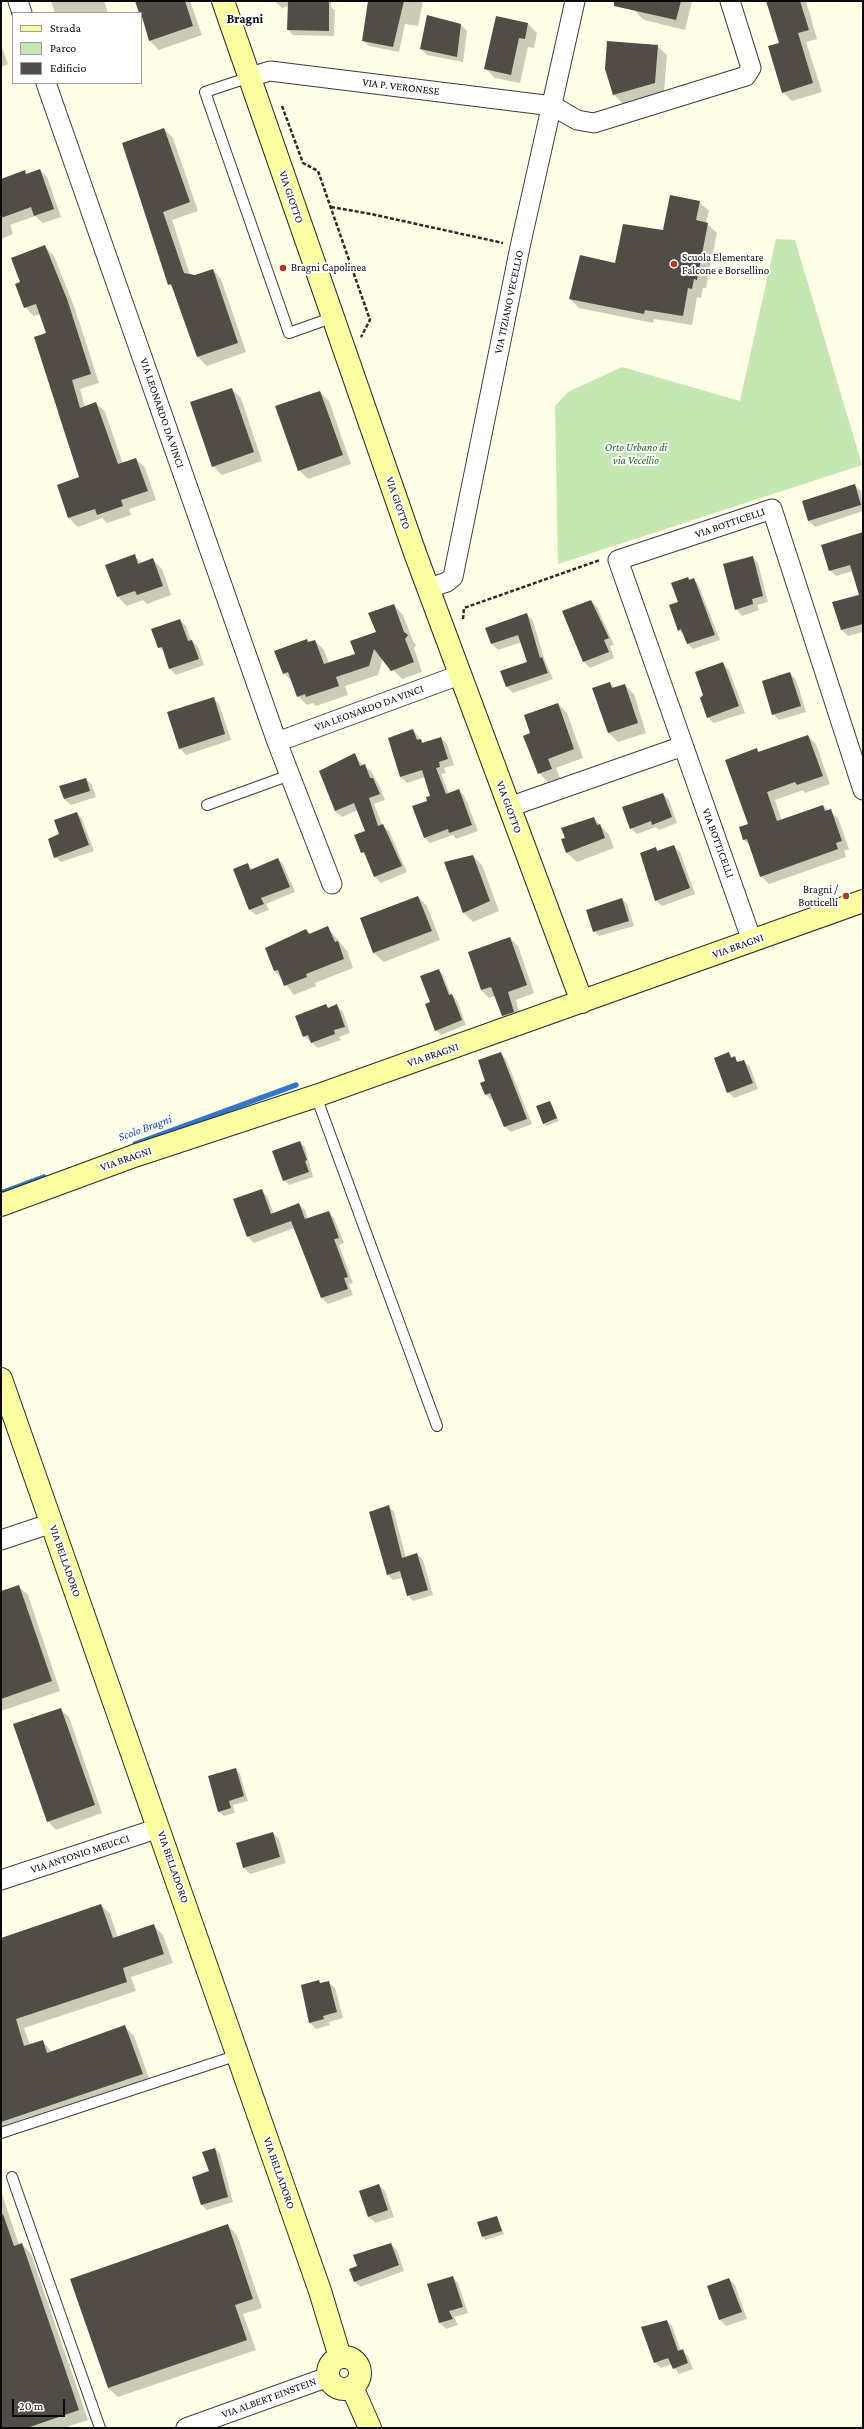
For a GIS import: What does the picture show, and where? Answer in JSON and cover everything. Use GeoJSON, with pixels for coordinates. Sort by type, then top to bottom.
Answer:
{"type":"FeatureCollection","features":[{"type":"Feature","properties":{"kind":"street"},"geometry":{"type":"LineString","coordinates":[[18,1],[22,12]]}},
{"type":"Feature","properties":{"kind":"street","name":"VIA GIOTTO"},"geometry":{"type":"LineString","coordinates":[[223,1],[428,588],[582,1002]]}},
{"type":"Feature","properties":{"kind":"street","name":"VIA TIZIANO VECELLIO"},"geometry":{"type":"LineString","coordinates":[[428,588],[447,582],[452,577],[520,247],[553,106],[575,1]]}},
{"type":"Feature","properties":{"kind":"street"},"geometry":{"type":"LineString","coordinates":[[553,106],[577,120],[594,123],[746,76],[751,68],[730,1]]}},
{"type":"Feature","properties":{"kind":"street","name":"VIA P. VERONESE"},"geometry":{"type":"LineString","coordinates":[[250,77],[270,72],[553,106]]}},
{"type":"Feature","properties":{"kind":"street","name":"VIA LEONARDO DA VINCI"},"geometry":{"type":"LineString","coordinates":[[46,84],[277,742],[332,884]]}},
{"type":"Feature","properties":{"kind":"street","name":"VIA BOTTICELLI"},"geometry":{"type":"LineString","coordinates":[[752,941],[618,560],[772,509],[863,790]]}},
{"type":"Feature","properties":{"kind":"street","name":"VIA LEONARDO DA VINCI"},"geometry":{"type":"LineString","coordinates":[[277,742],[447,679],[462,677]]}},
{"type":"Feature","properties":{"kind":"street"},"geometry":{"type":"LineString","coordinates":[[509,807],[684,746]]}},
{"type":"Feature","properties":{"kind":"street","name":"VIA BRAGNI"},"geometry":{"type":"LineString","coordinates":[[1,1205],[134,1156],[316,1096],[863,901]]}},
{"type":"Feature","properties":{"kind":"street","name":"VIA BELLADORO"},"geometry":{"type":"LineString","coordinates":[[1,1379],[320,2291],[340,2357]]}},
{"type":"Feature","properties":{"kind":"street"},"geometry":{"type":"LineString","coordinates":[[1,1540],[52,1523]]}},
{"type":"Feature","properties":{"kind":"street","name":"VIA ANTONIO MEUCCI"},"geometry":{"type":"LineString","coordinates":[[1,1880],[159,1828]]}},
{"type":"Feature","properties":{"kind":"street"},"geometry":{"type":"LineString","coordinates":[[340,2357],[353,2359],[359,2366],[360,2378],[352,2387],[338,2388],[331,2384],[328,2377],[330,2364],[340,2357]]}},
{"type":"Feature","properties":{"kind":"street","name":"VIA ALBERT EINSTEIN"},"geometry":{"type":"LineString","coordinates":[[186,2428],[328,2377]]}},
{"type":"Feature","properties":{"kind":"street"},"geometry":{"type":"LineString","coordinates":[[352,2387],[370,2428]]}},
{"type":"Feature","properties":{"kind":"lane"},"geometry":{"type":"LineString","coordinates":[[250,77],[205,92],[289,333],[334,317]]}},
{"type":"Feature","properties":{"kind":"lane"},"geometry":{"type":"LineString","coordinates":[[207,805],[290,775]]}},
{"type":"Feature","properties":{"kind":"lane"},"geometry":{"type":"LineString","coordinates":[[316,1096],[437,1426]]}},
{"type":"Feature","properties":{"kind":"lane"},"geometry":{"type":"LineString","coordinates":[[1,2133],[238,2055]]}},
{"type":"Feature","properties":{"kind":"lane"},"geometry":{"type":"LineString","coordinates":[[12,2177],[100,2428]]}},
{"type":"Feature","properties":{"kind":"path"},"geometry":{"type":"LineString","coordinates":[[280,100],[302,163],[318,171],[370,320],[361,336],[363,344]]}},
{"type":"Feature","properties":{"kind":"path"},"geometry":{"type":"LineString","coordinates":[[331,208],[505,244]]}},
{"type":"Feature","properties":{"kind":"path"},"geometry":{"type":"LineString","coordinates":[[463,619],[464,608],[605,558],[618,560]]}},
{"type":"Feature","properties":{"kind":"green space","name":"Orto Urbano di via Vecellio"},"geometry":{"type":"Polygon","coordinates":[[[776,239],[795,240],[862,465],[558,564],[555,406],[568,392],[622,367],[740,401],[776,239]]]}},
{"type":"Feature","properties":{"kind":"building"},"geometry":{"type":"Polygon","coordinates":[[[135,1],[185,1],[193,26],[149,41],[142,12],[139,12],[135,1]]]}},
{"type":"Feature","properties":{"kind":"building"},"geometry":{"type":"Polygon","coordinates":[[[288,1],[329,1],[329,31],[287,30],[288,1]]]}},
{"type":"Feature","properties":{"kind":"building"},"geometry":{"type":"Polygon","coordinates":[[[368,1],[404,1],[393,47],[362,41],[368,1]]]}},
{"type":"Feature","properties":{"kind":"building"},"geometry":{"type":"Polygon","coordinates":[[[614,1],[681,1],[676,20],[614,6],[614,1]]]}},
{"type":"Feature","properties":{"kind":"building"},"geometry":{"type":"Polygon","coordinates":[[[766,1],[800,1],[809,30],[798,33],[813,83],[782,93],[768,46],[779,43],[766,1]]]}},
{"type":"Feature","properties":{"kind":"building"},"geometry":{"type":"Polygon","coordinates":[[[427,15],[461,24],[457,57],[420,49],[427,15]]]}},
{"type":"Feature","properties":{"kind":"building"},"geometry":{"type":"Polygon","coordinates":[[[496,16],[528,23],[525,39],[519,38],[511,75],[484,69],[496,16]]]}},
{"type":"Feature","properties":{"kind":"building"},"geometry":{"type":"Polygon","coordinates":[[[607,41],[658,45],[655,83],[613,95],[605,69],[607,41]]]}},
{"type":"Feature","properties":{"kind":"building"},"geometry":{"type":"Polygon","coordinates":[[[164,128],[190,202],[163,212],[184,273],[195,275],[213,269],[238,343],[197,357],[171,284],[168,285],[122,143],[164,128]]]}},
{"type":"Feature","properties":{"kind":"building"},"geometry":{"type":"Polygon","coordinates":[[[40,169],[54,209],[34,216],[31,207],[1,218],[1,179],[25,170],[26,174],[40,169]]]}},
{"type":"Feature","properties":{"kind":"building"},"geometry":{"type":"Polygon","coordinates":[[[670,195],[700,201],[696,220],[708,223],[697,280],[694,279],[692,289],[688,288],[683,316],[645,310],[644,314],[569,299],[580,255],[615,263],[623,224],[663,230],[670,195]]]}},
{"type":"Feature","properties":{"kind":"building"},"geometry":{"type":"Polygon","coordinates":[[[45,245],[67,299],[91,374],[72,380],[80,408],[96,402],[118,464],[136,458],[148,491],[121,500],[123,506],[97,515],[95,509],[68,518],[57,485],[79,477],[34,337],[46,333],[36,304],[24,308],[15,284],[20,282],[11,258],[45,245]]]}},
{"type":"Feature","properties":{"kind":"building"},"geometry":{"type":"Polygon","coordinates":[[[232,388],[254,452],[212,467],[190,402],[232,388]]]}},
{"type":"Feature","properties":{"kind":"building"},"geometry":{"type":"Polygon","coordinates":[[[320,391],[343,455],[298,471],[275,406],[320,391]]]}},
{"type":"Feature","properties":{"kind":"building"},"geometry":{"type":"Polygon","coordinates":[[[855,484],[861,505],[808,521],[802,501],[855,484]]]}},
{"type":"Feature","properties":{"kind":"building"},"geometry":{"type":"Polygon","coordinates":[[[863,532],[863,624],[841,630],[832,602],[859,595],[850,565],[829,571],[821,545],[863,532]]]}},
{"type":"Feature","properties":{"kind":"building"},"geometry":{"type":"Polygon","coordinates":[[[135,554],[138,564],[153,558],[163,586],[137,595],[135,591],[117,597],[105,565],[135,554]]]}},
{"type":"Feature","properties":{"kind":"building"},"geometry":{"type":"Polygon","coordinates":[[[753,556],[763,596],[752,599],[753,604],[735,610],[723,564],[753,556]]]}},
{"type":"Feature","properties":{"kind":"building"},"geometry":{"type":"Polygon","coordinates":[[[688,577],[689,580],[694,578],[715,635],[687,644],[681,629],[678,631],[669,605],[678,602],[671,583],[688,577]]]}},
{"type":"Feature","properties":{"kind":"building"},"geometry":{"type":"Polygon","coordinates":[[[591,600],[609,638],[604,640],[609,652],[583,662],[562,611],[591,600]]]}},
{"type":"Feature","properties":{"kind":"building"},"geometry":{"type":"Polygon","coordinates":[[[394,604],[404,632],[408,635],[405,639],[414,662],[391,671],[374,649],[369,666],[336,677],[339,686],[306,697],[305,694],[297,697],[288,672],[283,674],[274,651],[307,639],[308,642],[315,640],[324,664],[355,654],[350,641],[376,632],[368,613],[394,604]]]}},
{"type":"Feature","properties":{"kind":"building"},"geometry":{"type":"Polygon","coordinates":[[[527,613],[540,658],[542,657],[548,673],[506,687],[500,671],[527,662],[518,635],[491,644],[485,628],[527,613]]]}},
{"type":"Feature","properties":{"kind":"building"},"geometry":{"type":"Polygon","coordinates":[[[180,619],[188,641],[192,640],[199,659],[169,669],[162,647],[158,648],[151,629],[180,619]]]}},
{"type":"Feature","properties":{"kind":"building"},"geometry":{"type":"Polygon","coordinates":[[[723,662],[739,706],[707,718],[700,698],[703,695],[695,672],[723,662]]]}},
{"type":"Feature","properties":{"kind":"building"},"geometry":{"type":"Polygon","coordinates":[[[790,672],[801,706],[772,715],[762,681],[790,672]]]}},
{"type":"Feature","properties":{"kind":"building"},"geometry":{"type":"Polygon","coordinates":[[[610,682],[612,688],[625,684],[638,723],[608,733],[592,688],[610,682]]]}},
{"type":"Feature","properties":{"kind":"building"},"geometry":{"type":"Polygon","coordinates":[[[214,697],[225,734],[179,749],[167,712],[214,697]]]}},
{"type":"Feature","properties":{"kind":"building"},"geometry":{"type":"Polygon","coordinates":[[[558,703],[574,749],[548,759],[552,769],[538,774],[523,736],[530,733],[524,715],[558,703]]]}},
{"type":"Feature","properties":{"kind":"building"},"geometry":{"type":"Polygon","coordinates":[[[413,729],[417,740],[421,739],[422,743],[441,737],[448,759],[439,762],[440,767],[436,768],[446,794],[459,789],[472,825],[449,833],[448,829],[424,838],[412,806],[427,801],[426,797],[430,796],[422,770],[400,777],[388,738],[413,729]]]}},
{"type":"Feature","properties":{"kind":"building"},"geometry":{"type":"Polygon","coordinates":[[[808,735],[823,776],[797,785],[795,782],[767,792],[777,821],[823,805],[825,811],[831,809],[842,841],[836,843],[838,849],[760,877],[747,839],[743,840],[739,827],[748,824],[725,760],[757,748],[758,752],[808,735]]]}},
{"type":"Feature","properties":{"kind":"building"},"geometry":{"type":"Polygon","coordinates":[[[355,753],[360,766],[365,764],[370,778],[373,778],[380,794],[369,798],[378,826],[383,824],[402,866],[374,877],[364,852],[361,853],[354,835],[365,831],[354,803],[335,811],[319,771],[355,753]]]}},
{"type":"Feature","properties":{"kind":"building"},"geometry":{"type":"Polygon","coordinates":[[[86,778],[90,791],[64,799],[59,786],[86,778]]]}},
{"type":"Feature","properties":{"kind":"building"},"geometry":{"type":"Polygon","coordinates":[[[663,793],[672,817],[652,825],[651,821],[630,829],[622,807],[663,793]]]}},
{"type":"Feature","properties":{"kind":"building"},"geometry":{"type":"Polygon","coordinates":[[[77,812],[89,845],[54,858],[48,839],[59,834],[54,820],[77,812]]]}},
{"type":"Feature","properties":{"kind":"building"},"geometry":{"type":"Polygon","coordinates":[[[594,817],[597,825],[600,824],[605,838],[566,853],[561,839],[565,838],[561,828],[594,817]]]}},
{"type":"Feature","properties":{"kind":"building"},"geometry":{"type":"Polygon","coordinates":[[[674,845],[690,888],[655,901],[640,853],[656,847],[657,851],[674,845]]]}},
{"type":"Feature","properties":{"kind":"building"},"geometry":{"type":"Polygon","coordinates":[[[473,855],[490,901],[463,913],[444,862],[473,855]]]}},
{"type":"Feature","properties":{"kind":"building"},"geometry":{"type":"Polygon","coordinates":[[[278,858],[290,887],[261,898],[264,904],[249,910],[233,869],[248,863],[250,870],[278,858]]]}},
{"type":"Feature","properties":{"kind":"building"},"geometry":{"type":"Polygon","coordinates":[[[418,896],[432,931],[373,953],[360,918],[418,896]]]}},
{"type":"Feature","properties":{"kind":"building"},"geometry":{"type":"Polygon","coordinates":[[[622,898],[629,921],[593,932],[586,910],[622,898]]]}},
{"type":"Feature","properties":{"kind":"building"},"geometry":{"type":"Polygon","coordinates":[[[328,926],[335,942],[338,941],[344,959],[306,974],[307,977],[284,986],[278,970],[274,971],[265,948],[306,929],[309,934],[328,926]]]}},
{"type":"Feature","properties":{"kind":"building"},"geometry":{"type":"Polygon","coordinates":[[[510,937],[527,985],[508,992],[514,1012],[502,1016],[491,987],[481,990],[468,952],[510,937]]]}},
{"type":"Feature","properties":{"kind":"building"},"geometry":{"type":"Polygon","coordinates":[[[439,969],[449,995],[452,994],[462,1020],[435,1031],[425,1004],[430,1002],[420,976],[439,969]]]}},
{"type":"Feature","properties":{"kind":"building"},"geometry":{"type":"Polygon","coordinates":[[[326,1004],[328,1008],[337,1004],[345,1027],[334,1030],[335,1034],[311,1043],[308,1035],[303,1037],[295,1016],[326,1004]]]}},
{"type":"Feature","properties":{"kind":"building"},"geometry":{"type":"Polygon","coordinates":[[[501,1052],[527,1119],[504,1127],[490,1093],[485,1095],[480,1083],[485,1081],[478,1060],[501,1052]]]}},
{"type":"Feature","properties":{"kind":"building"},"geometry":{"type":"Polygon","coordinates":[[[729,1052],[731,1058],[735,1056],[737,1062],[744,1060],[753,1083],[727,1093],[714,1058],[729,1052]]]}},
{"type":"Feature","properties":{"kind":"building"},"geometry":{"type":"Polygon","coordinates":[[[550,1101],[557,1118],[543,1124],[536,1106],[550,1101]]]}},
{"type":"Feature","properties":{"kind":"building"},"geometry":{"type":"Polygon","coordinates":[[[300,1141],[307,1160],[305,1161],[309,1172],[283,1181],[272,1151],[300,1141]]]}},
{"type":"Feature","properties":{"kind":"building"},"geometry":{"type":"Polygon","coordinates":[[[262,1189],[271,1214],[299,1203],[305,1219],[329,1211],[339,1238],[334,1239],[348,1277],[344,1278],[348,1289],[321,1298],[291,1221],[247,1237],[233,1199],[262,1189]]]}},
{"type":"Feature","properties":{"kind":"building"},"geometry":{"type":"Polygon","coordinates":[[[389,1505],[402,1558],[417,1553],[428,1590],[407,1596],[400,1571],[387,1575],[369,1512],[389,1505]]]}},
{"type":"Feature","properties":{"kind":"building"},"geometry":{"type":"Polygon","coordinates":[[[19,1585],[52,1681],[1,1699],[1,1591],[19,1585]]]}},
{"type":"Feature","properties":{"kind":"building"},"geometry":{"type":"Polygon","coordinates":[[[61,1708],[95,1805],[47,1822],[13,1724],[61,1708]]]}},
{"type":"Feature","properties":{"kind":"building"},"geometry":{"type":"Polygon","coordinates":[[[236,1768],[244,1796],[229,1801],[231,1808],[218,1812],[208,1776],[236,1768]]]}},
{"type":"Feature","properties":{"kind":"building"},"geometry":{"type":"Polygon","coordinates":[[[273,1832],[280,1857],[243,1868],[236,1843],[273,1832]]]}},
{"type":"Feature","properties":{"kind":"building"},"geometry":{"type":"Polygon","coordinates":[[[101,1904],[113,1938],[154,1924],[164,1954],[123,1968],[127,1982],[16,2019],[24,2046],[43,2040],[47,2053],[125,2025],[143,2074],[1,2122],[1,1938],[101,1904]]]}},
{"type":"Feature","properties":{"kind":"building"},"geometry":{"type":"Polygon","coordinates":[[[319,1980],[320,1983],[329,1981],[337,2012],[323,2016],[324,2019],[309,2023],[301,1985],[319,1980]]]}},
{"type":"Feature","properties":{"kind":"building"},"geometry":{"type":"Polygon","coordinates":[[[215,2148],[228,2197],[201,2205],[192,2177],[209,2171],[202,2152],[215,2148]]]}},
{"type":"Feature","properties":{"kind":"building"},"geometry":{"type":"Polygon","coordinates":[[[379,2184],[388,2210],[368,2217],[359,2191],[379,2184]]]}},
{"type":"Feature","properties":{"kind":"building"},"geometry":{"type":"Polygon","coordinates":[[[3,2214],[14,2246],[22,2243],[79,2410],[27,2428],[1,2428],[1,2215],[3,2214]]]}},
{"type":"Feature","properties":{"kind":"building"},"geometry":{"type":"Polygon","coordinates":[[[497,2216],[502,2231],[482,2237],[477,2222],[497,2216]]]}},
{"type":"Feature","properties":{"kind":"building"},"geometry":{"type":"Polygon","coordinates":[[[228,2224],[253,2299],[235,2305],[247,2340],[108,2388],[70,2279],[228,2224]]]}},
{"type":"Feature","properties":{"kind":"building"},"geometry":{"type":"Polygon","coordinates":[[[391,2243],[399,2265],[354,2282],[349,2269],[357,2266],[353,2255],[391,2243]]]}},
{"type":"Feature","properties":{"kind":"building"},"geometry":{"type":"Polygon","coordinates":[[[453,2276],[463,2307],[449,2311],[453,2319],[439,2323],[427,2284],[453,2276]]]}},
{"type":"Feature","properties":{"kind":"building"},"geometry":{"type":"Polygon","coordinates":[[[729,2278],[742,2312],[719,2320],[707,2286],[729,2278]]]}},
{"type":"Feature","properties":{"kind":"building"},"geometry":{"type":"Polygon","coordinates":[[[667,2320],[678,2351],[683,2349],[688,2363],[673,2369],[668,2358],[654,2363],[641,2327],[667,2320]]]}},
{"type":"Feature","properties":{"kind":"waterway","name":"Scolo Bragni"},"geometry":{"type":"LineString","coordinates":[[135,1144],[296,1085]]}},
{"type":"Feature","properties":{"kind":"waterway","name":"Scolo Bragni"},"geometry":{"type":"LineString","coordinates":[[1,1193],[44,1177]]}},
{"type":"Feature","properties":{"kind":"place","name":"Scuola Elementare Falcone e Borsellino"},"geometry":{"type":"Point","coordinates":[674,264]}},
{"type":"Feature","properties":{"kind":"place","name":"Bragni Capolinea"},"geometry":{"type":"Point","coordinates":[283,268]}},
{"type":"Feature","properties":{"kind":"place","name":"Bragni / Botticelli"},"geometry":{"type":"Point","coordinates":[846,896]}},
{"type":"Feature","properties":{"kind":"district","name":"Bragni"},"geometry":{"type":"Point","coordinates":[245,19]}}]}
